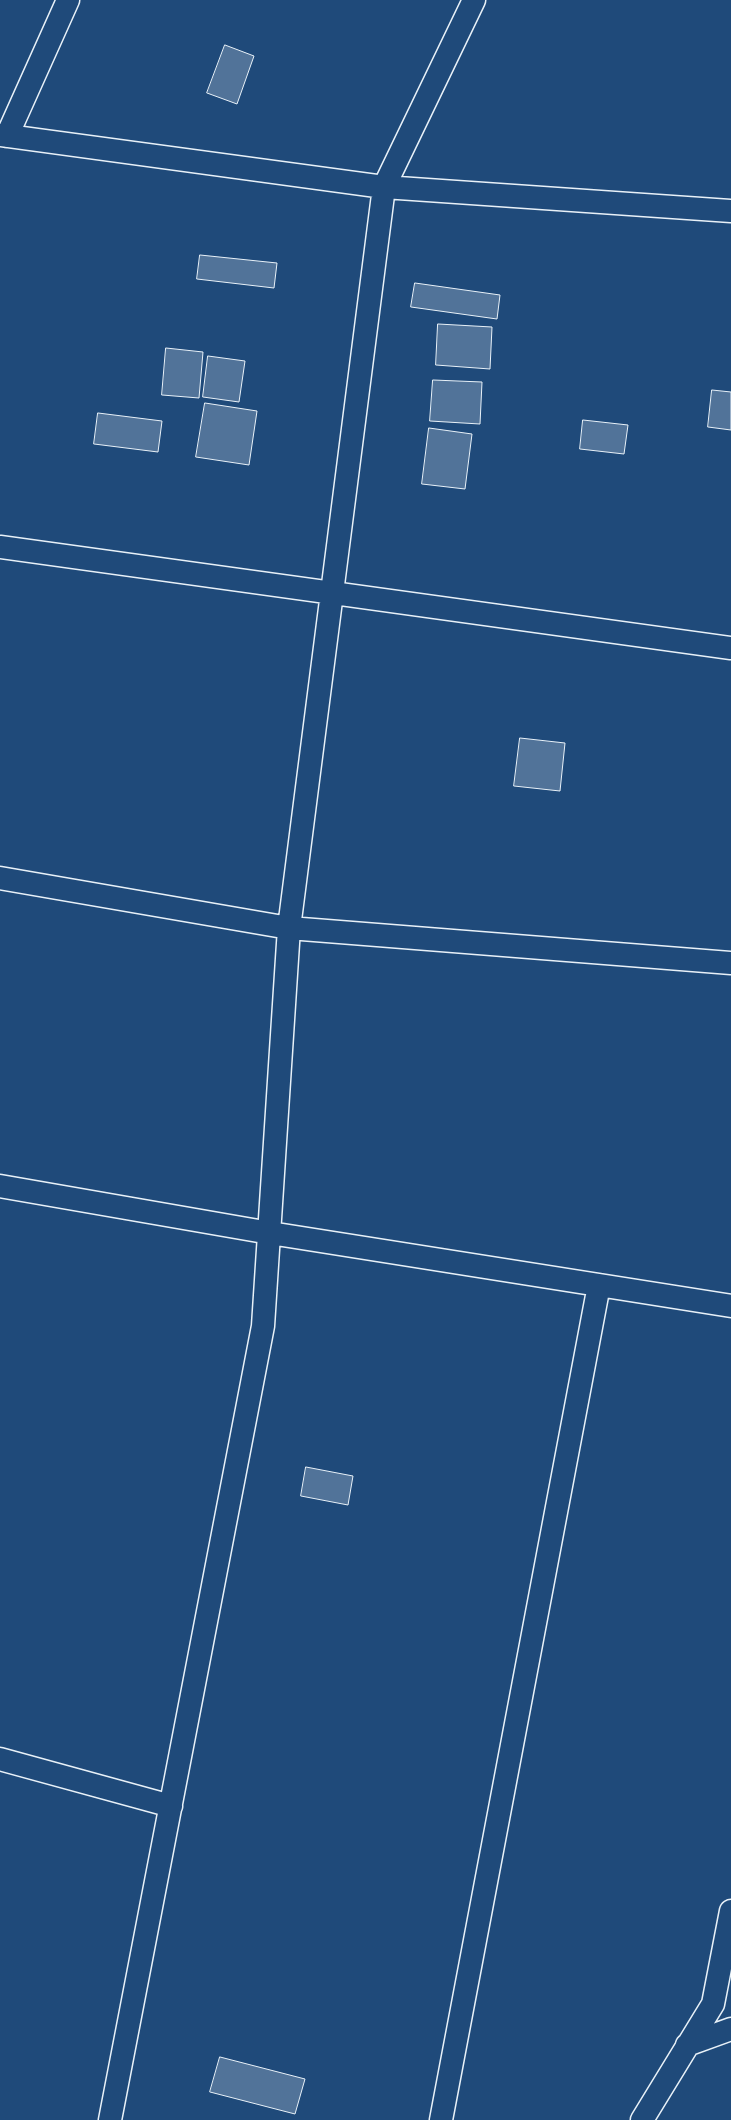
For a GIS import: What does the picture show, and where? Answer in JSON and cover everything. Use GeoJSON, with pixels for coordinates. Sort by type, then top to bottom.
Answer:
{"type":"FeatureCollection","features":[{"type":"Feature","properties":{"kind":"street"},"geometry":{"type":"LineString","coordinates":[[68,0],[4,136],[384,187],[731,211]]}},
{"type":"Feature","properties":{"kind":"street"},"geometry":{"type":"LineString","coordinates":[[110,2120],[263,1326],[289,928],[384,187],[474,0]]}},
{"type":"Feature","properties":{"kind":"street"},"geometry":{"type":"LineString","coordinates":[[0,547],[731,648]]}},
{"type":"Feature","properties":{"kind":"street"},"geometry":{"type":"LineString","coordinates":[[0,878],[289,928],[731,963]]}},
{"type":"Feature","properties":{"kind":"street"},"geometry":{"type":"LineString","coordinates":[[0,1186],[270,1233],[731,1306]]}},
{"type":"Feature","properties":{"kind":"street"},"geometry":{"type":"LineString","coordinates":[[441,2120],[599,1285]]}},
{"type":"Feature","properties":{"kind":"street"},"geometry":{"type":"LineString","coordinates":[[0,1759],[171,1806]]}},
{"type":"Feature","properties":{"kind":"street"},"geometry":{"type":"LineString","coordinates":[[642,2120],[712,2004],[731,1911]]}},
{"type":"Feature","properties":{"kind":"street"},"geometry":{"type":"LineString","coordinates":[[688,2045],[731,2029]]}},
{"type":"Feature","properties":{"kind":"building"},"geometry":{"type":"Polygon","coordinates":[[[225,45],[254,56],[237,104],[207,93],[225,45]]]}},
{"type":"Feature","properties":{"kind":"building"},"geometry":{"type":"Polygon","coordinates":[[[200,255],[277,263],[274,288],[197,279],[200,255]]]}},
{"type":"Feature","properties":{"kind":"building"},"geometry":{"type":"Polygon","coordinates":[[[415,283],[500,295],[497,319],[411,307],[415,283]]]}},
{"type":"Feature","properties":{"kind":"building"},"geometry":{"type":"Polygon","coordinates":[[[438,324],[492,327],[490,369],[436,365],[438,324]]]}},
{"type":"Feature","properties":{"kind":"building"},"geometry":{"type":"Polygon","coordinates":[[[166,348],[203,352],[199,398],[162,395],[166,348]]]}},
{"type":"Feature","properties":{"kind":"building"},"geometry":{"type":"Polygon","coordinates":[[[208,356],[245,361],[239,402],[203,397],[208,356]]]}},
{"type":"Feature","properties":{"kind":"building"},"geometry":{"type":"Polygon","coordinates":[[[433,380],[482,382],[480,424],[430,421],[433,380]]]}},
{"type":"Feature","properties":{"kind":"building"},"geometry":{"type":"Polygon","coordinates":[[[712,390],[731,392],[731,430],[708,427],[712,390]]]}},
{"type":"Feature","properties":{"kind":"building"},"geometry":{"type":"Polygon","coordinates":[[[205,403],[257,411],[249,465],[196,457],[205,403]]]}},
{"type":"Feature","properties":{"kind":"building"},"geometry":{"type":"Polygon","coordinates":[[[98,413],[162,421],[158,452],[94,444],[98,413]]]}},
{"type":"Feature","properties":{"kind":"building"},"geometry":{"type":"Polygon","coordinates":[[[583,420],[628,425],[624,454],[580,449],[583,420]]]}},
{"type":"Feature","properties":{"kind":"building"},"geometry":{"type":"Polygon","coordinates":[[[429,428],[472,434],[465,489],[422,484],[429,428]]]}},
{"type":"Feature","properties":{"kind":"building"},"geometry":{"type":"Polygon","coordinates":[[[520,738],[565,743],[560,791],[514,786],[520,738]]]}},
{"type":"Feature","properties":{"kind":"building"},"geometry":{"type":"Polygon","coordinates":[[[306,1467],[353,1476],[348,1505],[301,1496],[306,1467]]]}},
{"type":"Feature","properties":{"kind":"building"},"geometry":{"type":"Polygon","coordinates":[[[220,2057],[305,2079],[295,2114],[210,2092],[220,2057]]]}}]}
